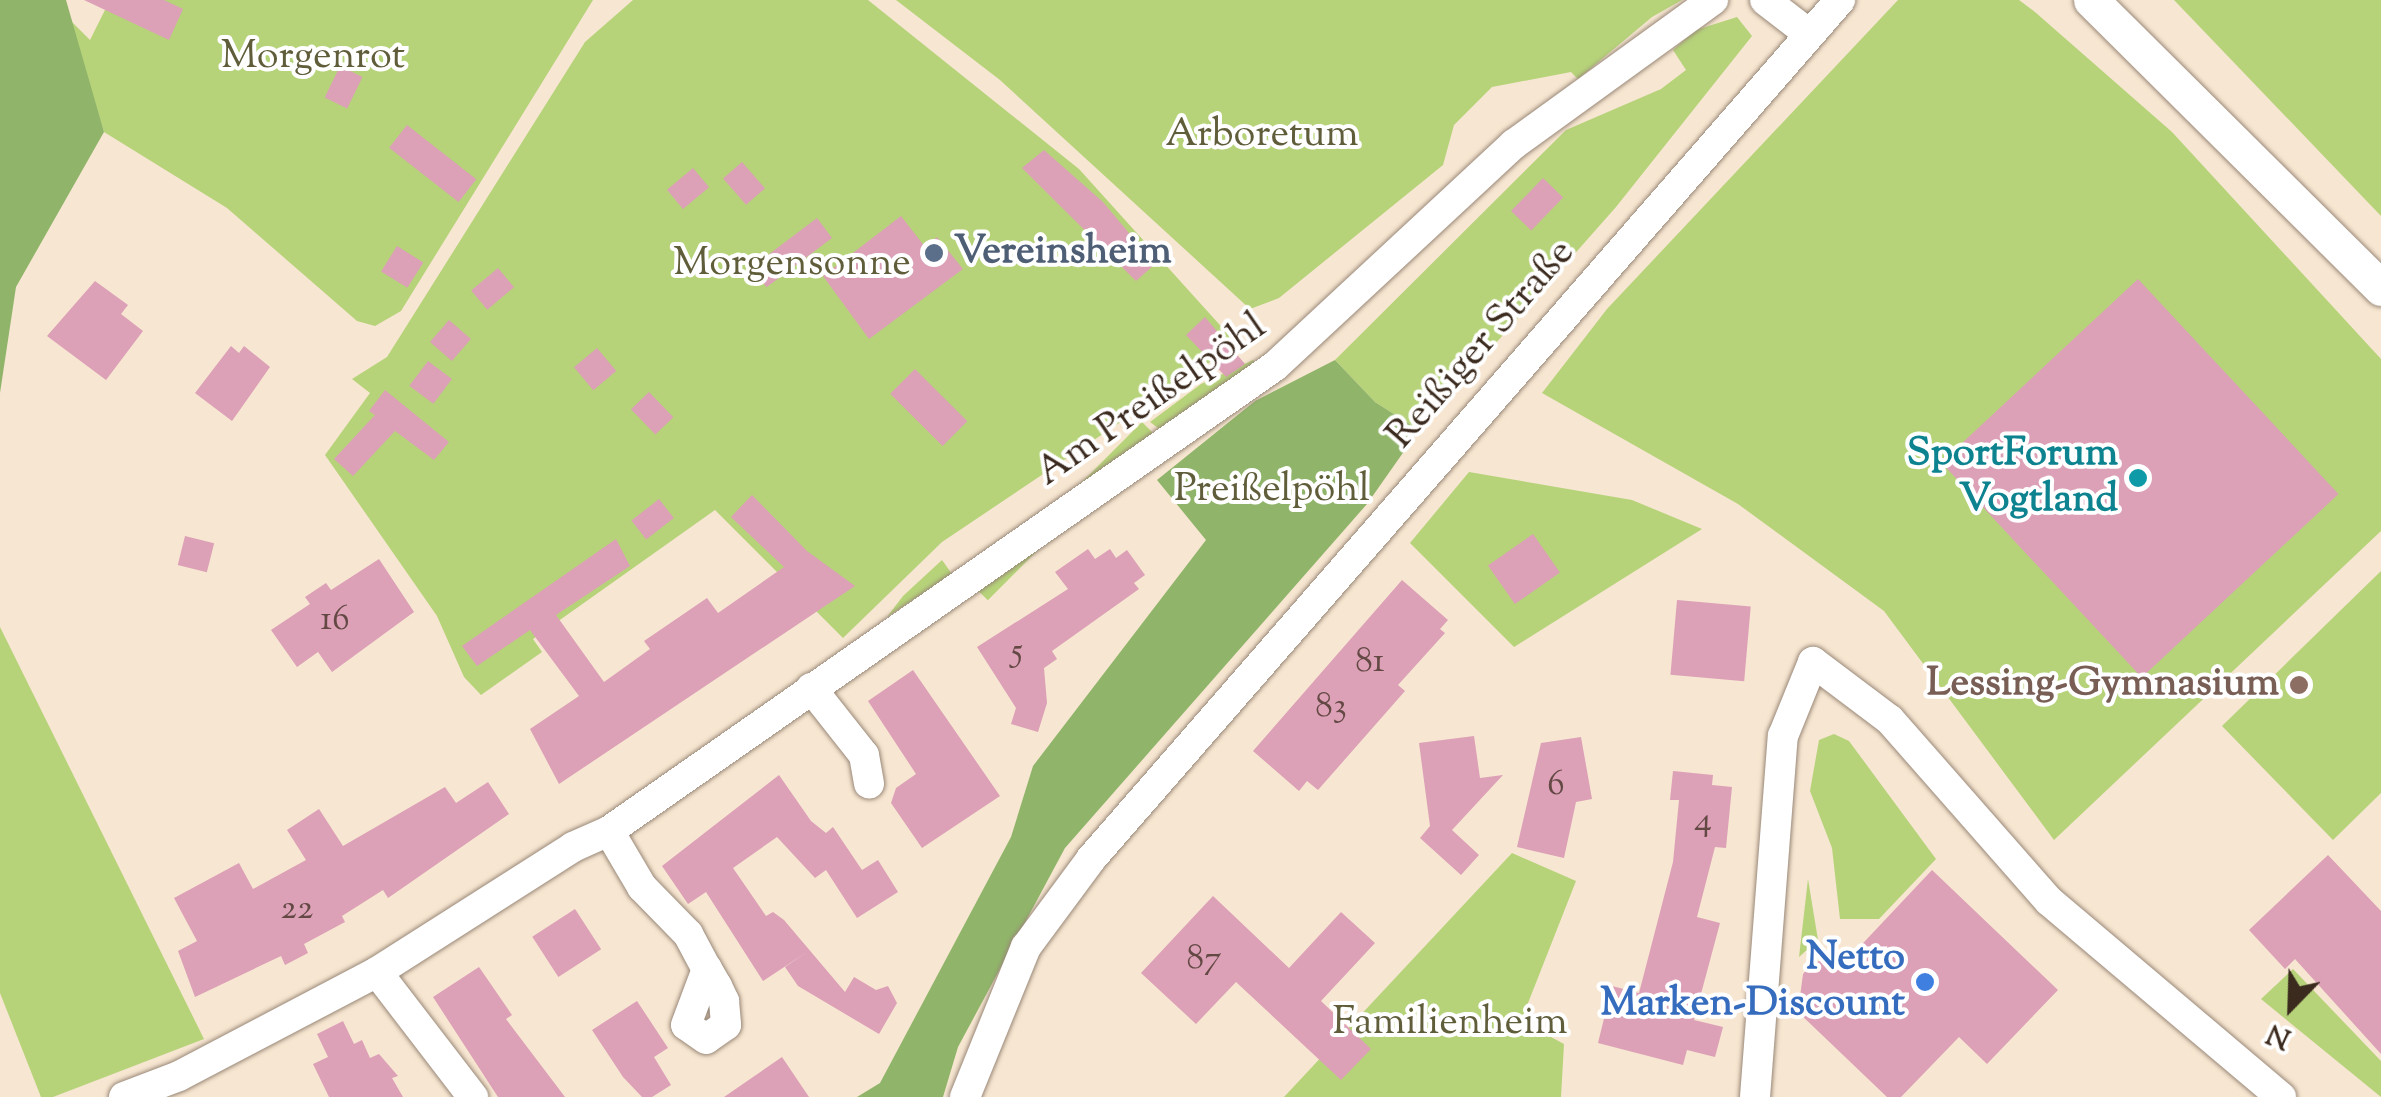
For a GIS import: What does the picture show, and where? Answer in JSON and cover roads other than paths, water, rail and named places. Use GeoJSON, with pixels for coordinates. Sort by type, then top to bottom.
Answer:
{"type":"FeatureCollection","features":[{"type":"Feature","properties":{"kind":"street","name":"Am Preißelpöhl"},"geometry":{"type":"LineString","coordinates":[[124,1097],[180,1076],[377,972],[573,846],[609,831],[1275,366],[1514,144],[1712,0]]}},
{"type":"Feature","properties":{"kind":"street"},"geometry":{"type":"LineString","coordinates":[[1765,0],[1809,34]]}},
{"type":"Feature","properties":{"kind":"street","name":"Reißiger Straße"},"geometry":{"type":"LineString","coordinates":[[965,1097],[1026,947],[1091,858],[1840,0]]}},
{"type":"Feature","properties":{"kind":"street"},"geometry":{"type":"LineString","coordinates":[[2091,0],[2381,288]]}},
{"type":"Feature","properties":{"kind":"street"},"geometry":{"type":"LineString","coordinates":[[1754,1097],[1783,736],[1813,662],[1890,720],[2049,902],[2281,1097]]}},
{"type":"Feature","properties":{"kind":"street"},"geometry":{"type":"LineString","coordinates":[[811,688],[864,755],[869,784]]}},
{"type":"Feature","properties":{"kind":"street"},"geometry":{"type":"LineString","coordinates":[[609,831],[642,887],[688,934],[708,969]]}},
{"type":"Feature","properties":{"kind":"street"},"geometry":{"type":"LineString","coordinates":[[377,972],[473,1097]]}},
{"type":"Feature","properties":{"kind":"place","name":"Vereinsheim"},"geometry":{"type":"Point","coordinates":[934,253]}},
{"type":"Feature","properties":{"kind":"place","name":"SportForum Vogtland"},"geometry":{"type":"Point","coordinates":[2138,478]}},
{"type":"Feature","properties":{"kind":"place","name":"Lessing-Gymnasium"},"geometry":{"type":"Point","coordinates":[2299,685]}},
{"type":"Feature","properties":{"kind":"place","name":"Netto Marken-Discount"},"geometry":{"type":"Point","coordinates":[1925,982]}},
{"type":"Feature","properties":{"kind":"park label","name":"Morgenrot"},"geometry":{"type":"Point","coordinates":[313,58]}},
{"type":"Feature","properties":{"kind":"park label","name":"Arboretum"},"geometry":{"type":"Point","coordinates":[1262,136]}},
{"type":"Feature","properties":{"kind":"park label","name":"Morgensonne"},"geometry":{"type":"Point","coordinates":[792,265]}},
{"type":"Feature","properties":{"kind":"park label","name":"Preißelpöhl"},"geometry":{"type":"Point","coordinates":[1272,491]}},
{"type":"Feature","properties":{"kind":"park label","name":"Familienheim"},"geometry":{"type":"Point","coordinates":[1450,1024]}}]}
